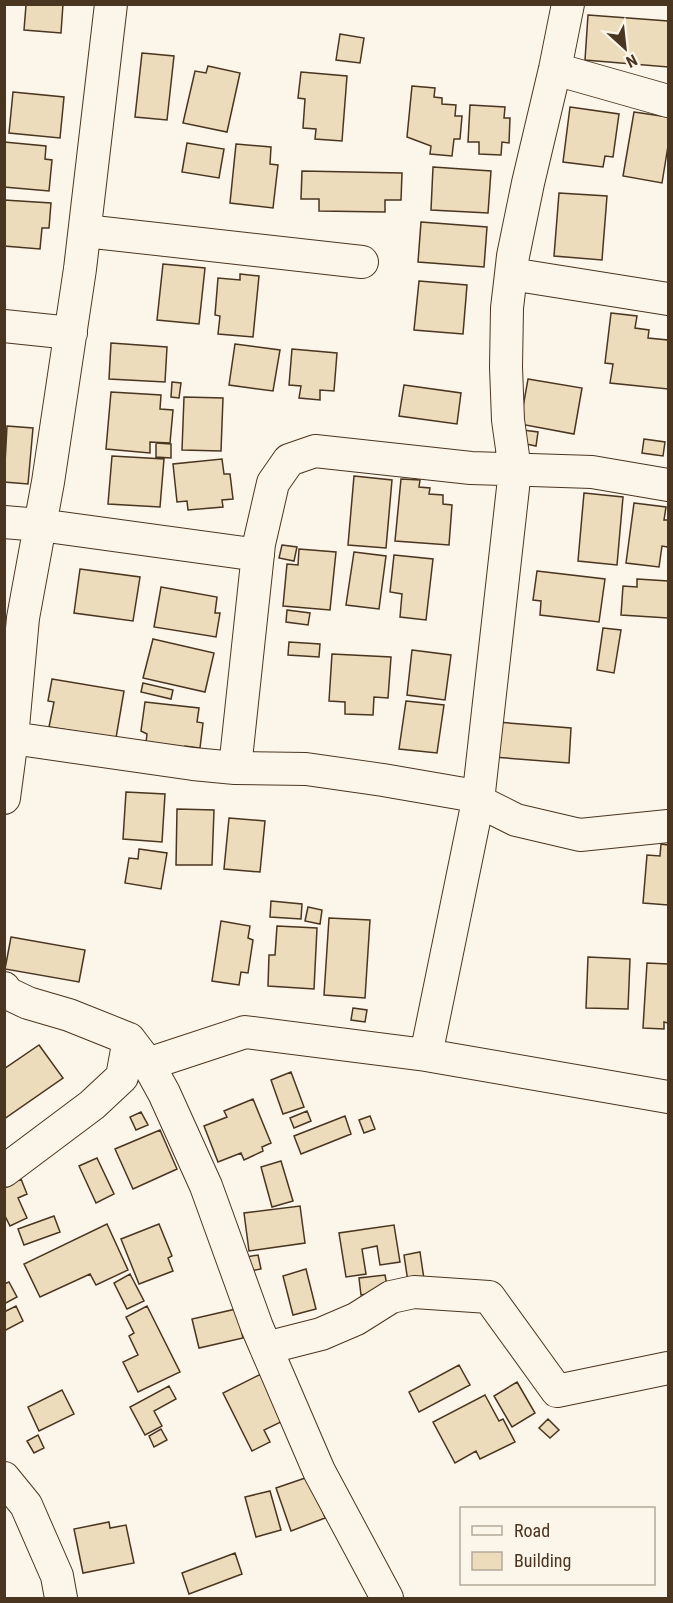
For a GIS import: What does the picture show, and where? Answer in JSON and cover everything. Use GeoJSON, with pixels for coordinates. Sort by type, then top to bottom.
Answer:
{"type":"FeatureCollection","features":[{"type":"Feature","properties":{"kind":"street"},"geometry":{"type":"LineString","coordinates":[[4,798],[23,618],[48,482],[71,333],[111,4]]}},
{"type":"Feature","properties":{"kind":"street"},"geometry":{"type":"LineString","coordinates":[[426,1055],[478,801],[515,470],[508,420],[507,388],[507,308],[513,256],[555,69],[567,4]]}},
{"type":"Feature","properties":{"kind":"street"},"geometry":{"type":"LineString","coordinates":[[555,69],[669,100]]}},
{"type":"Feature","properties":{"kind":"street"},"geometry":{"type":"LineString","coordinates":[[85,231],[362,262]]}},
{"type":"Feature","properties":{"kind":"street"},"geometry":{"type":"LineString","coordinates":[[511,274],[669,299]]}},
{"type":"Feature","properties":{"kind":"street"},"geometry":{"type":"LineString","coordinates":[[4,326],[71,333]]}},
{"type":"Feature","properties":{"kind":"street"},"geometry":{"type":"LineString","coordinates":[[235,768],[258,555],[273,483],[289,460],[315,451],[471,468],[592,472],[669,485]]}},
{"type":"Feature","properties":{"kind":"street"},"geometry":{"type":"LineString","coordinates":[[4,522],[258,555]]}},
{"type":"Feature","properties":{"kind":"street"},"geometry":{"type":"LineString","coordinates":[[10,729],[193,764],[235,768],[306,769],[464,794],[516,820],[580,836],[669,826]]}},
{"type":"Feature","properties":{"kind":"street"},"geometry":{"type":"LineString","coordinates":[[5,991],[27,1003],[129,1039],[148,1064],[164,1093],[206,1186],[266,1348],[319,1471],[387,1599]]}},
{"type":"Feature","properties":{"kind":"street"},"geometry":{"type":"LineString","coordinates":[[148,1064],[245,1032],[426,1055],[669,1097]]}},
{"type":"Feature","properties":{"kind":"street"},"geometry":{"type":"LineString","coordinates":[[4,1171],[92,1106],[122,1077],[129,1039]]}},
{"type":"Feature","properties":{"kind":"street"},"geometry":{"type":"LineString","coordinates":[[266,1348],[321,1334],[356,1319],[391,1297],[414,1292],[489,1297],[557,1391],[669,1368]]}},
{"type":"Feature","properties":{"kind":"street"},"geometry":{"type":"LineString","coordinates":[[4,1478],[26,1505],[57,1576],[61,1599]]}},
{"type":"Feature","properties":{"kind":"building"},"geometry":{"type":"Polygon","coordinates":[[[21,4],[63,4],[61,33],[24,30],[26,5],[21,4]]]}},
{"type":"Feature","properties":{"kind":"building"},"geometry":{"type":"Polygon","coordinates":[[[588,15],[668,21],[668,67],[585,60],[588,15]]]}},
{"type":"Feature","properties":{"kind":"building"},"geometry":{"type":"Polygon","coordinates":[[[340,34],[364,38],[360,63],[336,60],[340,34]]]}},
{"type":"Feature","properties":{"kind":"building"},"geometry":{"type":"Polygon","coordinates":[[[142,53],[174,56],[167,120],[135,117],[142,53]]]}},
{"type":"Feature","properties":{"kind":"building"},"geometry":{"type":"Polygon","coordinates":[[[208,66],[240,73],[227,132],[183,123],[195,71],[206,73],[208,66]]]}},
{"type":"Feature","properties":{"kind":"building"},"geometry":{"type":"Polygon","coordinates":[[[301,72],[347,76],[342,141],[315,139],[316,129],[303,128],[305,99],[298,98],[301,72]]]}},
{"type":"Feature","properties":{"kind":"building"},"geometry":{"type":"Polygon","coordinates":[[[412,86],[435,88],[434,97],[442,98],[442,104],[456,105],[455,116],[462,116],[460,139],[454,139],[452,156],[430,154],[431,146],[407,137],[412,86]]]}},
{"type":"Feature","properties":{"kind":"building"},"geometry":{"type":"Polygon","coordinates":[[[13,92],[64,97],[60,138],[9,133],[13,92]]]}},
{"type":"Feature","properties":{"kind":"building"},"geometry":{"type":"Polygon","coordinates":[[[470,105],[505,107],[504,118],[510,118],[509,143],[502,142],[501,155],[479,154],[479,142],[468,142],[470,105]]]}},
{"type":"Feature","properties":{"kind":"building"},"geometry":{"type":"Polygon","coordinates":[[[570,107],[619,114],[613,157],[605,156],[603,167],[563,162],[570,107]]]}},
{"type":"Feature","properties":{"kind":"building"},"geometry":{"type":"Polygon","coordinates":[[[634,112],[668,117],[668,146],[662,183],[623,176],[634,112]]]}},
{"type":"Feature","properties":{"kind":"building"},"geometry":{"type":"Polygon","coordinates":[[[4,142],[46,146],[45,159],[52,160],[49,191],[4,187],[4,142]]]}},
{"type":"Feature","properties":{"kind":"building"},"geometry":{"type":"Polygon","coordinates":[[[187,143],[224,149],[219,178],[182,172],[187,143]]]}},
{"type":"Feature","properties":{"kind":"building"},"geometry":{"type":"Polygon","coordinates":[[[236,144],[271,147],[270,164],[278,165],[273,208],[230,203],[236,144]]]}},
{"type":"Feature","properties":{"kind":"building"},"geometry":{"type":"Polygon","coordinates":[[[433,167],[491,171],[488,213],[431,210],[433,167]]]}},
{"type":"Feature","properties":{"kind":"building"},"geometry":{"type":"Polygon","coordinates":[[[302,171],[402,173],[401,200],[385,200],[385,212],[319,211],[319,199],[301,199],[302,171]]]}},
{"type":"Feature","properties":{"kind":"building"},"geometry":{"type":"Polygon","coordinates":[[[559,193],[607,196],[602,260],[554,256],[559,193]]]}},
{"type":"Feature","properties":{"kind":"building"},"geometry":{"type":"Polygon","coordinates":[[[4,200],[51,203],[49,228],[42,228],[40,249],[4,246],[4,200]]]}},
{"type":"Feature","properties":{"kind":"building"},"geometry":{"type":"Polygon","coordinates":[[[421,222],[487,227],[484,267],[418,262],[421,222]]]}},
{"type":"Feature","properties":{"kind":"building"},"geometry":{"type":"Polygon","coordinates":[[[163,264],[205,268],[199,324],[157,320],[163,264]]]}},
{"type":"Feature","properties":{"kind":"building"},"geometry":{"type":"Polygon","coordinates":[[[240,274],[259,276],[253,337],[218,334],[220,316],[215,315],[218,278],[240,280],[240,274]]]}},
{"type":"Feature","properties":{"kind":"building"},"geometry":{"type":"Polygon","coordinates":[[[419,281],[467,285],[463,334],[414,330],[419,281]]]}},
{"type":"Feature","properties":{"kind":"building"},"geometry":{"type":"Polygon","coordinates":[[[611,313],[637,316],[635,328],[649,330],[648,338],[668,340],[668,389],[610,383],[613,364],[605,363],[611,313]]]}},
{"type":"Feature","properties":{"kind":"building"},"geometry":{"type":"Polygon","coordinates":[[[111,343],[167,347],[165,382],[109,379],[111,343]]]}},
{"type":"Feature","properties":{"kind":"building"},"geometry":{"type":"Polygon","coordinates":[[[235,344],[280,350],[273,391],[229,385],[235,344]]]}},
{"type":"Feature","properties":{"kind":"building"},"geometry":{"type":"Polygon","coordinates":[[[292,349],[337,353],[334,391],[320,390],[320,400],[299,398],[301,386],[289,385],[292,349]]]}},
{"type":"Feature","properties":{"kind":"building"},"geometry":{"type":"Polygon","coordinates":[[[528,379],[582,388],[574,434],[520,424],[528,379]]]}},
{"type":"Feature","properties":{"kind":"building"},"geometry":{"type":"Polygon","coordinates":[[[172,382],[181,383],[179,398],[171,397],[172,382]]]}},
{"type":"Feature","properties":{"kind":"building"},"geometry":{"type":"Polygon","coordinates":[[[404,385],[461,393],[457,424],[399,416],[404,385]]]}},
{"type":"Feature","properties":{"kind":"building"},"geometry":{"type":"Polygon","coordinates":[[[111,392],[161,395],[160,409],[173,410],[170,443],[150,442],[150,453],[106,449],[111,392]]]}},
{"type":"Feature","properties":{"kind":"building"},"geometry":{"type":"Polygon","coordinates":[[[184,397],[223,398],[221,451],[182,450],[184,397]]]}},
{"type":"Feature","properties":{"kind":"building"},"geometry":{"type":"Polygon","coordinates":[[[7,426],[33,428],[28,484],[4,482],[7,426]]]}},
{"type":"Feature","properties":{"kind":"building"},"geometry":{"type":"Polygon","coordinates":[[[523,430],[538,432],[536,446],[521,443],[523,430]]]}},
{"type":"Feature","properties":{"kind":"building"},"geometry":{"type":"Polygon","coordinates":[[[644,439],[665,442],[663,456],[642,453],[644,439]]]}},
{"type":"Feature","properties":{"kind":"building"},"geometry":{"type":"Polygon","coordinates":[[[156,443],[171,444],[171,458],[156,457],[156,443]]]}},
{"type":"Feature","properties":{"kind":"building"},"geometry":{"type":"Polygon","coordinates":[[[112,456],[164,459],[160,507],[108,504],[112,456]]]}},
{"type":"Feature","properties":{"kind":"building"},"geometry":{"type":"Polygon","coordinates":[[[222,459],[224,474],[230,474],[233,499],[222,500],[223,507],[188,510],[187,501],[177,502],[173,464],[222,459]]]}},
{"type":"Feature","properties":{"kind":"building"},"geometry":{"type":"Polygon","coordinates":[[[354,476],[392,480],[386,548],[348,545],[354,476]]]}},
{"type":"Feature","properties":{"kind":"building"},"geometry":{"type":"Polygon","coordinates":[[[401,479],[420,480],[419,487],[430,488],[429,494],[443,495],[443,504],[452,505],[449,545],[395,541],[401,479]]]}},
{"type":"Feature","properties":{"kind":"building"},"geometry":{"type":"Polygon","coordinates":[[[584,493],[623,497],[617,565],[578,561],[584,493]]]}},
{"type":"Feature","properties":{"kind":"building"},"geometry":{"type":"Polygon","coordinates":[[[634,503],[666,507],[664,520],[668,520],[668,547],[662,546],[659,567],[626,563],[634,503]]]}},
{"type":"Feature","properties":{"kind":"building"},"geometry":{"type":"Polygon","coordinates":[[[282,545],[297,547],[294,561],[279,558],[282,545]]]}},
{"type":"Feature","properties":{"kind":"building"},"geometry":{"type":"Polygon","coordinates":[[[299,549],[336,552],[330,610],[283,606],[287,564],[298,565],[299,549]]]}},
{"type":"Feature","properties":{"kind":"building"},"geometry":{"type":"Polygon","coordinates":[[[354,552],[386,556],[379,609],[346,605],[354,552]]]}},
{"type":"Feature","properties":{"kind":"building"},"geometry":{"type":"Polygon","coordinates":[[[394,555],[433,559],[426,620],[400,617],[402,594],[390,592],[394,555]]]}},
{"type":"Feature","properties":{"kind":"building"},"geometry":{"type":"Polygon","coordinates":[[[80,569],[140,577],[133,621],[74,613],[80,569]]]}},
{"type":"Feature","properties":{"kind":"building"},"geometry":{"type":"Polygon","coordinates":[[[537,571],[605,579],[599,622],[540,615],[541,601],[533,600],[537,571]]]}},
{"type":"Feature","properties":{"kind":"building"},"geometry":{"type":"Polygon","coordinates":[[[637,579],[668,581],[668,618],[621,615],[623,586],[637,587],[637,579]]]}},
{"type":"Feature","properties":{"kind":"building"},"geometry":{"type":"Polygon","coordinates":[[[161,587],[217,597],[215,613],[220,613],[216,637],[154,627],[161,587]]]}},
{"type":"Feature","properties":{"kind":"building"},"geometry":{"type":"Polygon","coordinates":[[[287,610],[310,613],[308,625],[286,622],[287,610]]]}},
{"type":"Feature","properties":{"kind":"building"},"geometry":{"type":"Polygon","coordinates":[[[603,628],[621,630],[614,673],[597,670],[603,628]]]}},
{"type":"Feature","properties":{"kind":"building"},"geometry":{"type":"Polygon","coordinates":[[[153,639],[214,653],[205,692],[143,678],[153,639]]]}},
{"type":"Feature","properties":{"kind":"building"},"geometry":{"type":"Polygon","coordinates":[[[289,642],[320,644],[319,657],[288,655],[289,642]]]}},
{"type":"Feature","properties":{"kind":"building"},"geometry":{"type":"Polygon","coordinates":[[[412,650],[451,655],[445,700],[407,695],[412,650]]]}},
{"type":"Feature","properties":{"kind":"building"},"geometry":{"type":"Polygon","coordinates":[[[332,654],[391,657],[388,698],[374,697],[373,715],[345,714],[345,702],[329,701],[332,654]]]}},
{"type":"Feature","properties":{"kind":"building"},"geometry":{"type":"Polygon","coordinates":[[[52,679],[124,691],[116,738],[49,727],[54,702],[48,701],[52,679]]]}},
{"type":"Feature","properties":{"kind":"building"},"geometry":{"type":"Polygon","coordinates":[[[143,683],[173,690],[171,699],[141,692],[143,683]]]}},
{"type":"Feature","properties":{"kind":"building"},"geometry":{"type":"Polygon","coordinates":[[[406,701],[444,705],[437,753],[399,749],[406,701]]]}},
{"type":"Feature","properties":{"kind":"building"},"geometry":{"type":"Polygon","coordinates":[[[145,702],[199,708],[197,722],[203,723],[200,748],[185,746],[184,756],[145,751],[147,734],[141,731],[145,702]]]}},
{"type":"Feature","properties":{"kind":"building"},"geometry":{"type":"Polygon","coordinates":[[[496,722],[571,728],[569,763],[493,757],[496,722]]]}},
{"type":"Feature","properties":{"kind":"building"},"geometry":{"type":"Polygon","coordinates":[[[126,792],[165,794],[162,842],[123,839],[126,792]]]}},
{"type":"Feature","properties":{"kind":"building"},"geometry":{"type":"Polygon","coordinates":[[[177,809],[214,810],[212,865],[176,865],[177,809]]]}},
{"type":"Feature","properties":{"kind":"building"},"geometry":{"type":"Polygon","coordinates":[[[229,818],[265,821],[260,872],[224,869],[229,818]]]}},
{"type":"Feature","properties":{"kind":"building"},"geometry":{"type":"Polygon","coordinates":[[[661,844],[668,845],[668,905],[643,903],[647,855],[660,856],[661,844]]]}},
{"type":"Feature","properties":{"kind":"building"},"geometry":{"type":"Polygon","coordinates":[[[139,849],[167,853],[161,889],[125,883],[129,858],[138,859],[139,849]]]}},
{"type":"Feature","properties":{"kind":"building"},"geometry":{"type":"Polygon","coordinates":[[[271,901],[302,904],[301,919],[270,917],[271,901]]]}},
{"type":"Feature","properties":{"kind":"building"},"geometry":{"type":"Polygon","coordinates":[[[308,907],[322,910],[320,924],[305,921],[308,907]]]}},
{"type":"Feature","properties":{"kind":"building"},"geometry":{"type":"Polygon","coordinates":[[[329,918],[370,920],[365,998],[324,995],[329,918]]]}},
{"type":"Feature","properties":{"kind":"building"},"geometry":{"type":"Polygon","coordinates":[[[221,921],[250,926],[248,938],[253,940],[248,973],[241,972],[239,985],[212,981],[221,921]]]}},
{"type":"Feature","properties":{"kind":"building"},"geometry":{"type":"Polygon","coordinates":[[[277,926],[317,928],[314,989],[268,986],[269,955],[275,955],[277,926]]]}},
{"type":"Feature","properties":{"kind":"building"},"geometry":{"type":"Polygon","coordinates":[[[11,937],[85,950],[79,982],[5,969],[11,937]]]}},
{"type":"Feature","properties":{"kind":"building"},"geometry":{"type":"Polygon","coordinates":[[[588,957],[630,959],[628,1009],[586,1008],[588,957]]]}},
{"type":"Feature","properties":{"kind":"building"},"geometry":{"type":"Polygon","coordinates":[[[647,963],[668,964],[668,1023],[664,1022],[664,1029],[643,1028],[647,963]]]}},
{"type":"Feature","properties":{"kind":"building"},"geometry":{"type":"Polygon","coordinates":[[[353,1008],[367,1010],[365,1022],[351,1020],[353,1008]]]}},
{"type":"Feature","properties":{"kind":"building"},"geometry":{"type":"Polygon","coordinates":[[[39,1045],[63,1078],[4,1119],[4,1069],[39,1045]]]}},
{"type":"Feature","properties":{"kind":"building"},"geometry":{"type":"Polygon","coordinates":[[[291,1072],[304,1107],[283,1114],[271,1080],[291,1072]]]}},
{"type":"Feature","properties":{"kind":"building"},"geometry":{"type":"Polygon","coordinates":[[[253,1099],[271,1143],[262,1147],[263,1151],[244,1160],[241,1153],[218,1162],[204,1126],[227,1117],[224,1111],[253,1099]]]}},
{"type":"Feature","properties":{"kind":"building"},"geometry":{"type":"Polygon","coordinates":[[[307,1111],[311,1121],[294,1128],[290,1118],[307,1111]]]}},
{"type":"Feature","properties":{"kind":"building"},"geometry":{"type":"Polygon","coordinates":[[[141,1112],[148,1125],[136,1130],[130,1117],[141,1112]]]}},
{"type":"Feature","properties":{"kind":"building"},"geometry":{"type":"Polygon","coordinates":[[[345,1116],[351,1134],[301,1154],[294,1136],[345,1116]]]}},
{"type":"Feature","properties":{"kind":"building"},"geometry":{"type":"Polygon","coordinates":[[[370,1116],[375,1129],[364,1133],[359,1120],[370,1116]]]}},
{"type":"Feature","properties":{"kind":"building"},"geometry":{"type":"Polygon","coordinates":[[[160,1130],[177,1169],[133,1189],[115,1149],[160,1130]]]}},
{"type":"Feature","properties":{"kind":"building"},"geometry":{"type":"Polygon","coordinates":[[[97,1158],[114,1194],[96,1203],[79,1166],[97,1158]]]}},
{"type":"Feature","properties":{"kind":"building"},"geometry":{"type":"Polygon","coordinates":[[[281,1161],[293,1201],[272,1207],[261,1167],[281,1161]]]}},
{"type":"Feature","properties":{"kind":"building"},"geometry":{"type":"Polygon","coordinates":[[[21,1179],[27,1194],[18,1198],[27,1218],[10,1226],[4,1214],[4,1186],[21,1179]]]}},
{"type":"Feature","properties":{"kind":"building"},"geometry":{"type":"Polygon","coordinates":[[[300,1206],[305,1243],[249,1251],[244,1213],[300,1206]]]}},
{"type":"Feature","properties":{"kind":"building"},"geometry":{"type":"Polygon","coordinates":[[[54,1216],[60,1232],[24,1245],[18,1229],[54,1216]]]}},
{"type":"Feature","properties":{"kind":"building"},"geometry":{"type":"Polygon","coordinates":[[[107,1224],[128,1270],[96,1285],[90,1274],[40,1297],[24,1264],[107,1224]]]}},
{"type":"Feature","properties":{"kind":"building"},"geometry":{"type":"Polygon","coordinates":[[[159,1224],[172,1256],[168,1258],[173,1271],[139,1284],[121,1239],[159,1224]]]}},
{"type":"Feature","properties":{"kind":"building"},"geometry":{"type":"Polygon","coordinates":[[[394,1225],[400,1262],[380,1265],[377,1246],[362,1249],[366,1274],[346,1277],[339,1233],[394,1225]]]}},
{"type":"Feature","properties":{"kind":"building"},"geometry":{"type":"Polygon","coordinates":[[[420,1252],[424,1279],[408,1282],[404,1255],[420,1252]]]}},
{"type":"Feature","properties":{"kind":"building"},"geometry":{"type":"Polygon","coordinates":[[[258,1255],[261,1269],[249,1271],[246,1257],[258,1255]]]}},
{"type":"Feature","properties":{"kind":"building"},"geometry":{"type":"Polygon","coordinates":[[[306,1269],[316,1309],[293,1315],[283,1276],[306,1269]]]}},
{"type":"Feature","properties":{"kind":"building"},"geometry":{"type":"Polygon","coordinates":[[[130,1274],[144,1301],[127,1309],[114,1283],[130,1274]]]}},
{"type":"Feature","properties":{"kind":"building"},"geometry":{"type":"Polygon","coordinates":[[[385,1275],[388,1291],[361,1295],[359,1278],[385,1275]]]}},
{"type":"Feature","properties":{"kind":"building"},"geometry":{"type":"Polygon","coordinates":[[[9,1282],[17,1297],[4,1304],[4,1284],[9,1282]]]}},
{"type":"Feature","properties":{"kind":"building"},"geometry":{"type":"Polygon","coordinates":[[[16,1306],[23,1321],[4,1331],[4,1312],[16,1306]]]}},
{"type":"Feature","properties":{"kind":"building"},"geometry":{"type":"Polygon","coordinates":[[[147,1306],[180,1372],[138,1392],[123,1362],[138,1355],[129,1336],[134,1333],[126,1317],[147,1306]]]}},
{"type":"Feature","properties":{"kind":"building"},"geometry":{"type":"Polygon","coordinates":[[[236,1309],[243,1338],[199,1348],[192,1319],[236,1309]]]}},
{"type":"Feature","properties":{"kind":"building"},"geometry":{"type":"Polygon","coordinates":[[[459,1365],[470,1385],[419,1412],[409,1392],[459,1365]]]}},
{"type":"Feature","properties":{"kind":"building"},"geometry":{"type":"Polygon","coordinates":[[[261,1374],[283,1421],[264,1430],[270,1442],[252,1451],[223,1393],[261,1374]]]}},
{"type":"Feature","properties":{"kind":"building"},"geometry":{"type":"Polygon","coordinates":[[[517,1382],[535,1413],[512,1427],[494,1396],[517,1382]]]}},
{"type":"Feature","properties":{"kind":"building"},"geometry":{"type":"Polygon","coordinates":[[[169,1386],[176,1399],[154,1411],[162,1426],[145,1435],[130,1407],[169,1386]]]}},
{"type":"Feature","properties":{"kind":"building"},"geometry":{"type":"Polygon","coordinates":[[[62,1390],[74,1414],[39,1431],[28,1407],[62,1390]]]}},
{"type":"Feature","properties":{"kind":"building"},"geometry":{"type":"Polygon","coordinates":[[[485,1395],[499,1421],[503,1419],[515,1442],[480,1459],[476,1451],[455,1463],[433,1422],[485,1395]]]}},
{"type":"Feature","properties":{"kind":"building"},"geometry":{"type":"Polygon","coordinates":[[[548,1419],[559,1430],[550,1438],[539,1428],[548,1419]]]}},
{"type":"Feature","properties":{"kind":"building"},"geometry":{"type":"Polygon","coordinates":[[[161,1429],[167,1440],[154,1447],[149,1436],[161,1429]]]}},
{"type":"Feature","properties":{"kind":"building"},"geometry":{"type":"Polygon","coordinates":[[[38,1435],[44,1448],[34,1453],[27,1441],[38,1435]]]}},
{"type":"Feature","properties":{"kind":"building"},"geometry":{"type":"Polygon","coordinates":[[[311,1476],[325,1518],[291,1531],[276,1488],[311,1476]]]}},
{"type":"Feature","properties":{"kind":"building"},"geometry":{"type":"Polygon","coordinates":[[[270,1491],[281,1530],[256,1537],[245,1497],[270,1491]]]}},
{"type":"Feature","properties":{"kind":"building"},"geometry":{"type":"Polygon","coordinates":[[[109,1522],[110,1528],[126,1525],[134,1563],[83,1573],[74,1529],[109,1522]]]}},
{"type":"Feature","properties":{"kind":"building"},"geometry":{"type":"Polygon","coordinates":[[[235,1553],[242,1574],[189,1594],[182,1573],[235,1553]]]}}]}
